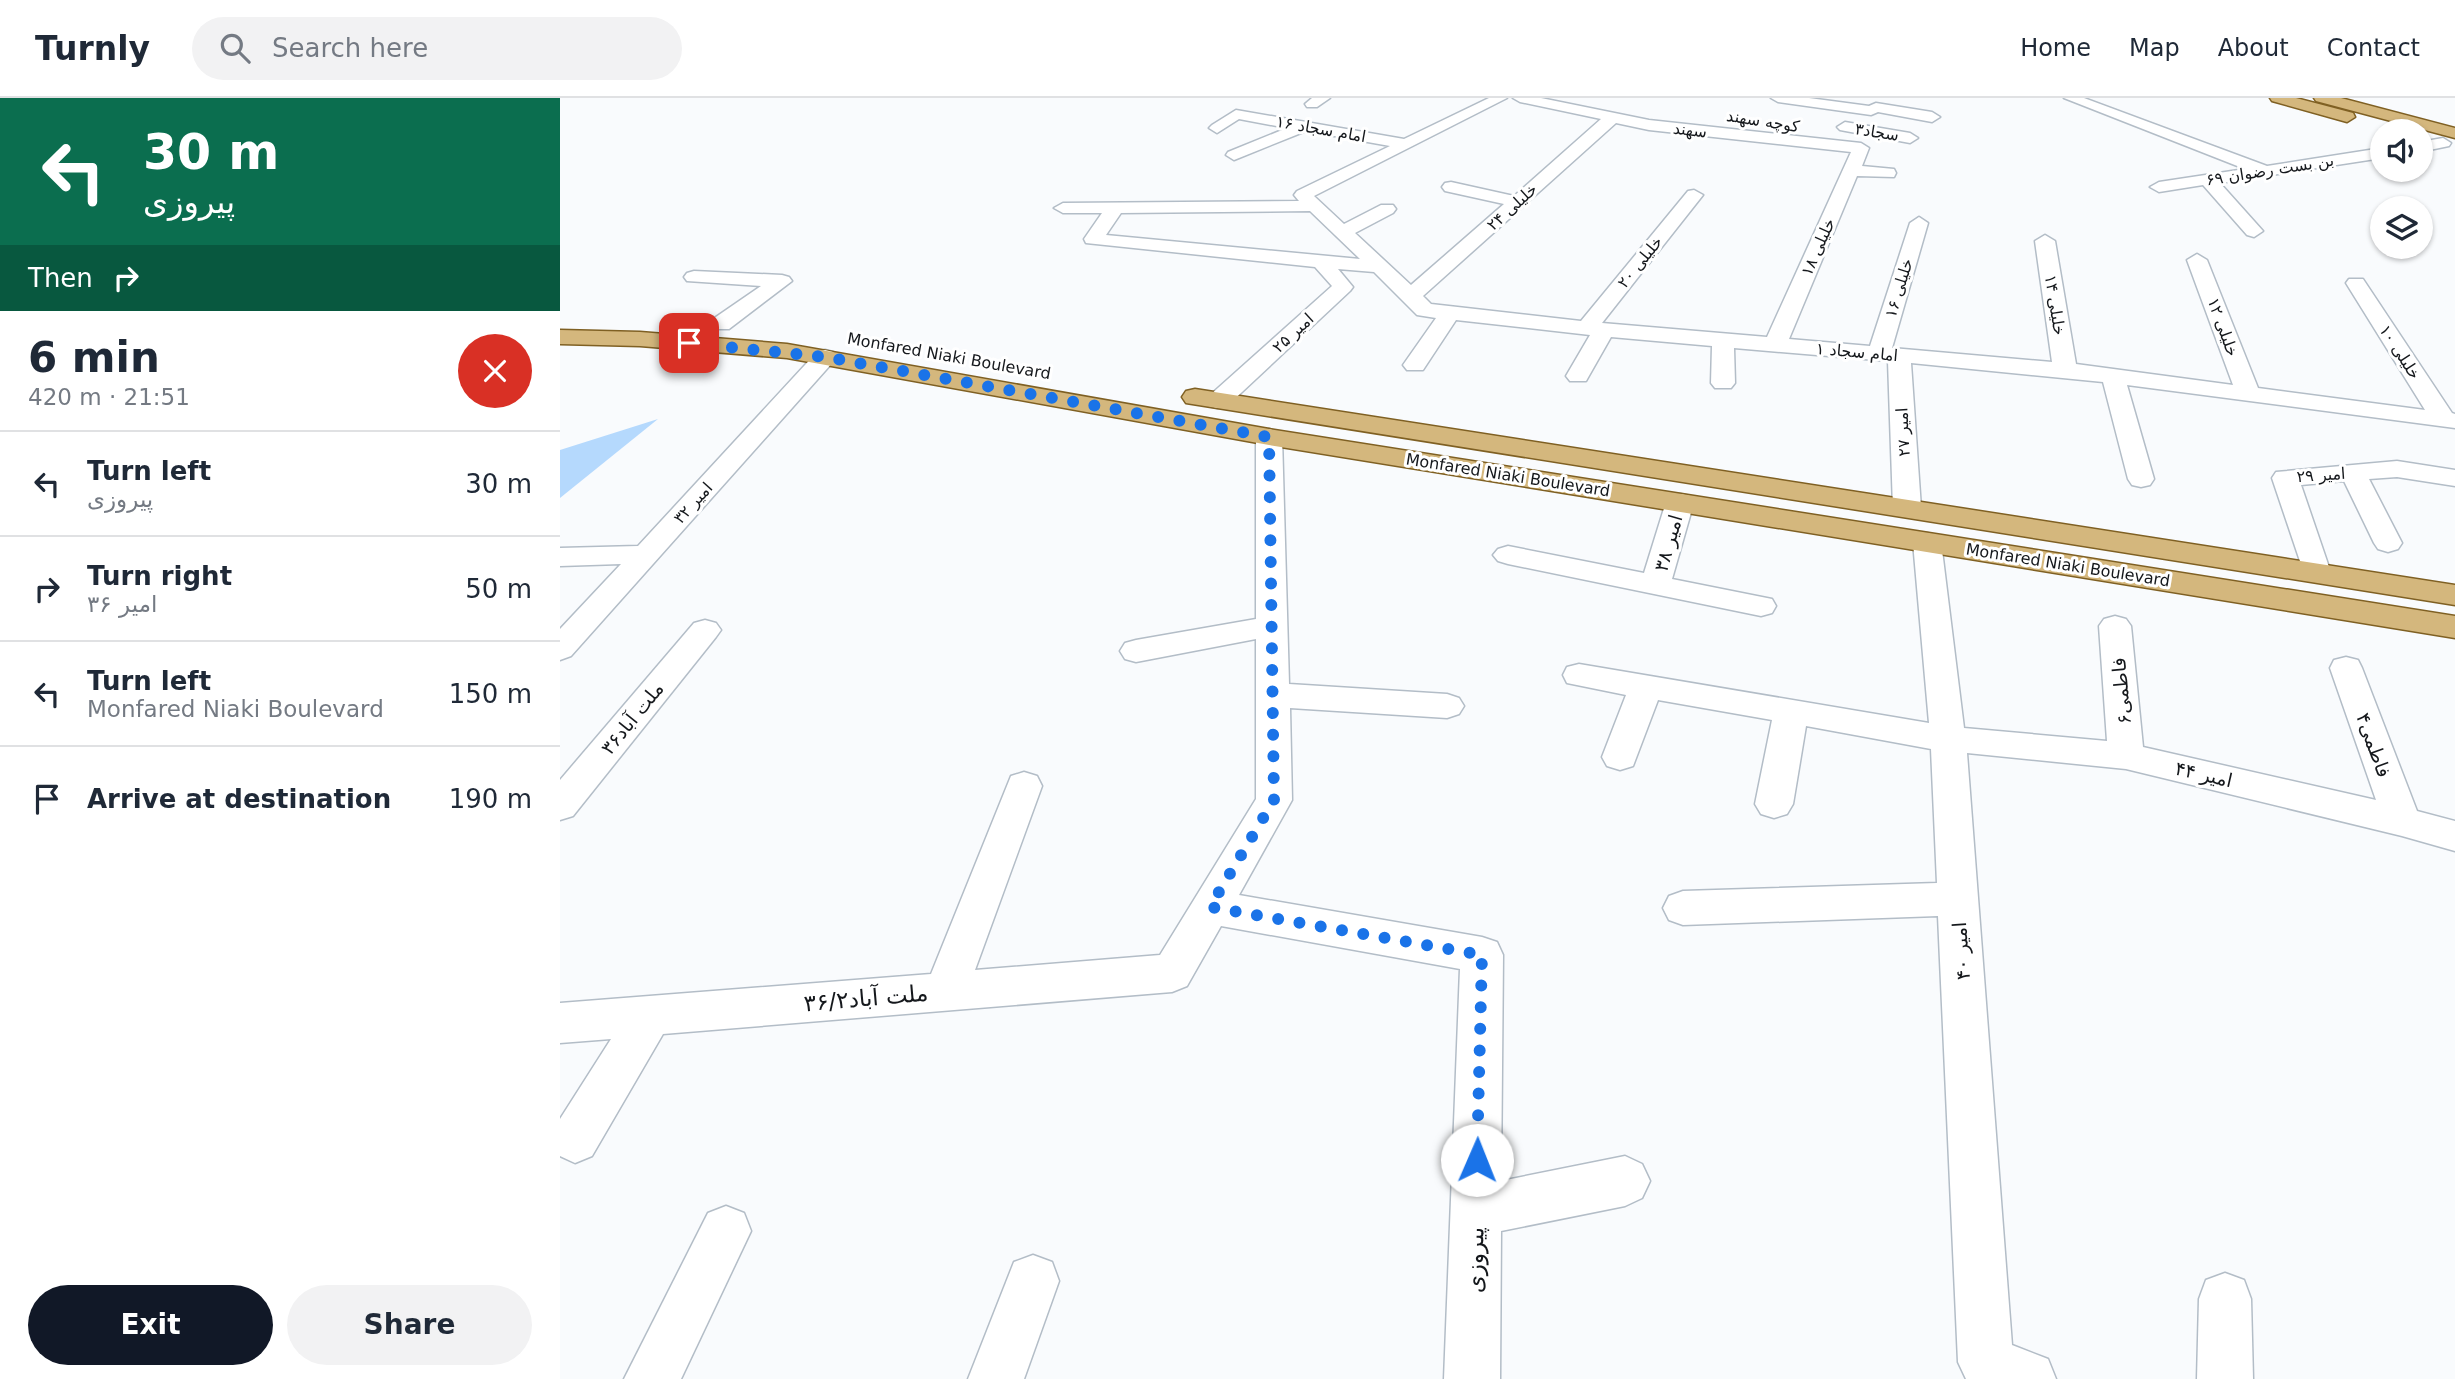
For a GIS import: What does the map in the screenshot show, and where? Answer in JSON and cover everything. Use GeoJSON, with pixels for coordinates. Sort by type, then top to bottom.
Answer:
{"type":"FeatureCollection","features":[{"type":"Feature","properties":{"kind":"main road"},"geometry":{"type":"LineString","coordinates":[[2278,98],[2370,123]]}},
{"type":"Feature","properties":{"kind":"main road"},"geometry":{"type":"LineString","coordinates":[[2322,98],[2451,141]]}},
{"type":"Feature","properties":{"kind":"main road"},"geometry":{"type":"LineString","coordinates":[[2433,139],[2451,141]]}},
{"type":"Feature","properties":{"kind":"main road","name":"Monfared Niaki Boulevard"},"geometry":{"type":"LineString","coordinates":[[560,316],[721,324],[842,338],[1218,401],[1917,525],[2455,627]]}},
{"type":"Feature","properties":{"kind":"main road","name":"Monfared Niaki Boulevard"},"geometry":{"type":"LineString","coordinates":[[560,337],[640,339],[787,351],[1269,437],[1680,502],[1917,525],[2316,573],[2455,595]]}},
{"type":"Feature","properties":{"kind":"main road"},"geometry":{"type":"LineString","coordinates":[[1194,423],[1218,401]]}},
{"type":"Feature","properties":{"kind":"street"},"geometry":{"type":"LineString","coordinates":[[1063,208],[1309,200],[1406,144],[1500,98]]}},
{"type":"Feature","properties":{"kind":"street","name":"سهند"},"geometry":{"type":"LineString","coordinates":[[1520,98],[1649,125],[1861,148]]}},
{"type":"Feature","properties":{"kind":"street"},"geometry":{"type":"LineString","coordinates":[[1547,104],[1563,98]]}},
{"type":"Feature","properties":{"kind":"street"},"geometry":{"type":"LineString","coordinates":[[1778,98],[1878,105],[1932,117]]}},
{"type":"Feature","properties":{"kind":"street"},"geometry":{"type":"LineString","coordinates":[[2071,98],[2265,170]]}},
{"type":"Feature","properties":{"kind":"street"},"geometry":{"type":"LineString","coordinates":[[1817,144],[1878,105]]}},
{"type":"Feature","properties":{"kind":"street","name":"امام سجاد ۱۶"},"geometry":{"type":"LineString","coordinates":[[1217,128],[1236,114],[1406,144]]}},
{"type":"Feature","properties":{"kind":"street"},"geometry":{"type":"LineString","coordinates":[[1234,155],[1326,117]]}},
{"type":"Feature","properties":{"kind":"street","name":"خلیلی ۲۴"},"geometry":{"type":"LineString","coordinates":[[1411,296],[1613,117]]}},
{"type":"Feature","properties":{"kind":"street","name":"كوچه سهند"},"geometry":{"type":"LineString","coordinates":[[1783,124],[1840,130]]}},
{"type":"Feature","properties":{"kind":"street","name":"سجاد۳"},"geometry":{"type":"LineString","coordinates":[[1840,130],[1910,138]]}},
{"type":"Feature","properties":{"kind":"street"},"geometry":{"type":"LineString","coordinates":[[2433,144],[2451,141]]}},
{"type":"Feature","properties":{"kind":"street","name":"خلیلی ۱۸"},"geometry":{"type":"LineString","coordinates":[[1775,345],[1861,148]]}},
{"type":"Feature","properties":{"kind":"street","name":"بن بست رضوان ۶۹"},"geometry":{"type":"LineString","coordinates":[[2159,187],[2370,155]]}},
{"type":"Feature","properties":{"kind":"street"},"geometry":{"type":"LineString","coordinates":[[1851,170],[1888,173]]}},
{"type":"Feature","properties":{"kind":"street"},"geometry":{"type":"LineString","coordinates":[[2207,179],[2254,231]]}},
{"type":"Feature","properties":{"kind":"street"},"geometry":{"type":"LineString","coordinates":[[1451,187],[1518,202]]}},
{"type":"Feature","properties":{"kind":"street","name":"خلیلی ۲۰"},"geometry":{"type":"LineString","coordinates":[[1578,376],[1595,329],[1694,195]]}},
{"type":"Feature","properties":{"kind":"street","name":"امام سجاد ۱"},"geometry":{"type":"LineString","coordinates":[[1309,200],[1425,310],[1595,329],[2065,370],[2449,421]]}},
{"type":"Feature","properties":{"kind":"street"},"geometry":{"type":"LineString","coordinates":[[1115,208],[1093,239],[1380,267]]}},
{"type":"Feature","properties":{"kind":"street"},"geometry":{"type":"LineString","coordinates":[[1343,232],[1387,209]]}},
{"type":"Feature","properties":{"kind":"street","name":"خلیلی ۱۶"},"geometry":{"type":"LineString","coordinates":[[1889,355],[1919,223]]}},
{"type":"Feature","properties":{"kind":"street","name":"خلیلی ۱۴"},"geometry":{"type":"LineString","coordinates":[[2045,241],[2065,370]]}},
{"type":"Feature","properties":{"kind":"street","name":"خلیلی ۱۲"},"geometry":{"type":"LineString","coordinates":[[2197,260],[2248,394]]}},
{"type":"Feature","properties":{"kind":"street","name":"امیر ۲۵"},"geometry":{"type":"LineString","coordinates":[[1218,401],[1343,287],[1321,261]]}},
{"type":"Feature","properties":{"kind":"street"},"geometry":{"type":"LineString","coordinates":[[694,277],[782,281],[721,324]]}},
{"type":"Feature","properties":{"kind":"street","name":"خلیلی ۱۰"},"geometry":{"type":"LineString","coordinates":[[2356,283],[2449,421]]}},
{"type":"Feature","properties":{"kind":"street"},"geometry":{"type":"LineString","coordinates":[[1415,365],[1450,313]]}},
{"type":"Feature","properties":{"kind":"street"},"geometry":{"type":"LineString","coordinates":[[1723,340],[1723,383]]}},
{"type":"Feature","properties":{"kind":"street","name":"امیر ۲۷"},"geometry":{"type":"LineString","coordinates":[[1889,355],[1917,525]]}},
{"type":"Feature","properties":{"kind":"street","name":"امیر ۳۲"},"geometry":{"type":"LineString","coordinates":[[560,649],[825,357]]}},
{"type":"Feature","properties":{"kind":"street"},"geometry":{"type":"LineString","coordinates":[[2113,376],[2141,479]]}},
{"type":"Feature","properties":{"kind":"street"},"geometry":{"type":"LineString","coordinates":[[1210,907],[1274,800],[1269,437]]}},
{"type":"Feature","properties":{"kind":"street","name":"امیر ۲۹"},"geometry":{"type":"LineString","coordinates":[[2316,573],[2286,478],[2397,470],[2455,478]]}},
{"type":"Feature","properties":{"kind":"street"},"geometry":{"type":"LineString","coordinates":[[2353,472],[2388,543]]}},
{"type":"Feature","properties":{"kind":"street","name":"امیر ۳۸"},"geometry":{"type":"LineString","coordinates":[[1655,585],[1680,502]]}},
{"type":"Feature","properties":{"kind":"street","name":"امیر ۴۰"},"geometry":{"type":"LineString","coordinates":[[1917,525],[1948,739],[1958,900],[1996,1373]]}},
{"type":"Feature","properties":{"kind":"street"},"geometry":{"type":"LineString","coordinates":[[560,557],[646,554]]}},
{"type":"Feature","properties":{"kind":"street"},"geometry":{"type":"LineString","coordinates":[[1508,555],[1761,606]]}},
{"type":"Feature","properties":{"kind":"street"},"geometry":{"type":"LineString","coordinates":[[1136,651],[1271,626]]}},
{"type":"Feature","properties":{"kind":"street","name":"فاطمی۶"},"geometry":{"type":"LineString","coordinates":[[2115,626],[2126,756]]}},
{"type":"Feature","properties":{"kind":"street","name":"ملت آباد۳۶"},"geometry":{"type":"LineString","coordinates":[[560,806],[705,630]]}},
{"type":"Feature","properties":{"kind":"street","name":"فاطمی۴"},"geometry":{"type":"LineString","coordinates":[[2346,668],[2402,821]]}},
{"type":"Feature","properties":{"kind":"street","name":"امیر ۴۴"},"geometry":{"type":"LineString","coordinates":[[1579,675],[1948,739],[2126,756],[2455,836]]}},
{"type":"Feature","properties":{"kind":"street"},"geometry":{"type":"LineString","coordinates":[[1620,757],[1646,687]]}},
{"type":"Feature","properties":{"kind":"street"},"geometry":{"type":"LineString","coordinates":[[1272,695],[1447,706]]}},
{"type":"Feature","properties":{"kind":"street"},"geometry":{"type":"LineString","coordinates":[[1774,804],[1791,712]]}},
{"type":"Feature","properties":{"kind":"street"},"geometry":{"type":"LineString","coordinates":[[945,992],[1024,786]]}},
{"type":"Feature","properties":{"kind":"street"},"geometry":{"type":"LineString","coordinates":[[1683,908],[1958,900]]}},
{"type":"Feature","properties":{"kind":"street","name":"ملت آباد۳۶/۲"},"geometry":{"type":"LineString","coordinates":[[560,1023],[1172,973],[1210,907]]}},
{"type":"Feature","properties":{"kind":"street","name":"پیروزی"},"geometry":{"type":"LineString","coordinates":[[1210,907],[1482,955],[1472,1379]]}},
{"type":"Feature","properties":{"kind":"street"},"geometry":{"type":"LineString","coordinates":[[575,1139],[651,1015]]}},
{"type":"Feature","properties":{"kind":"street"},"geometry":{"type":"LineString","coordinates":[[1476,1211],[1625,1181]]}},
{"type":"Feature","properties":{"kind":"street"},"geometry":{"type":"LineString","coordinates":[[652,1379],[726,1231]]}},
{"type":"Feature","properties":{"kind":"street"},"geometry":{"type":"LineString","coordinates":[[996,1379],[1033,1281]]}},
{"type":"Feature","properties":{"kind":"street"},"geometry":{"type":"LineString","coordinates":[[2225,1299],[2225,1379]]}},
{"type":"Feature","properties":{"kind":"shaded area"},"geometry":{"type":"Polygon","coordinates":[[[658,419],[560,498],[560,450],[658,419]]]}},
{"type":"Feature","properties":{"kind":"route"},"geometry":{"type":"LineString","coordinates":[[689,343],[825,357],[1269,437],[1274,800],[1210,907],[1482,955],[1477,1160]]}}]}
